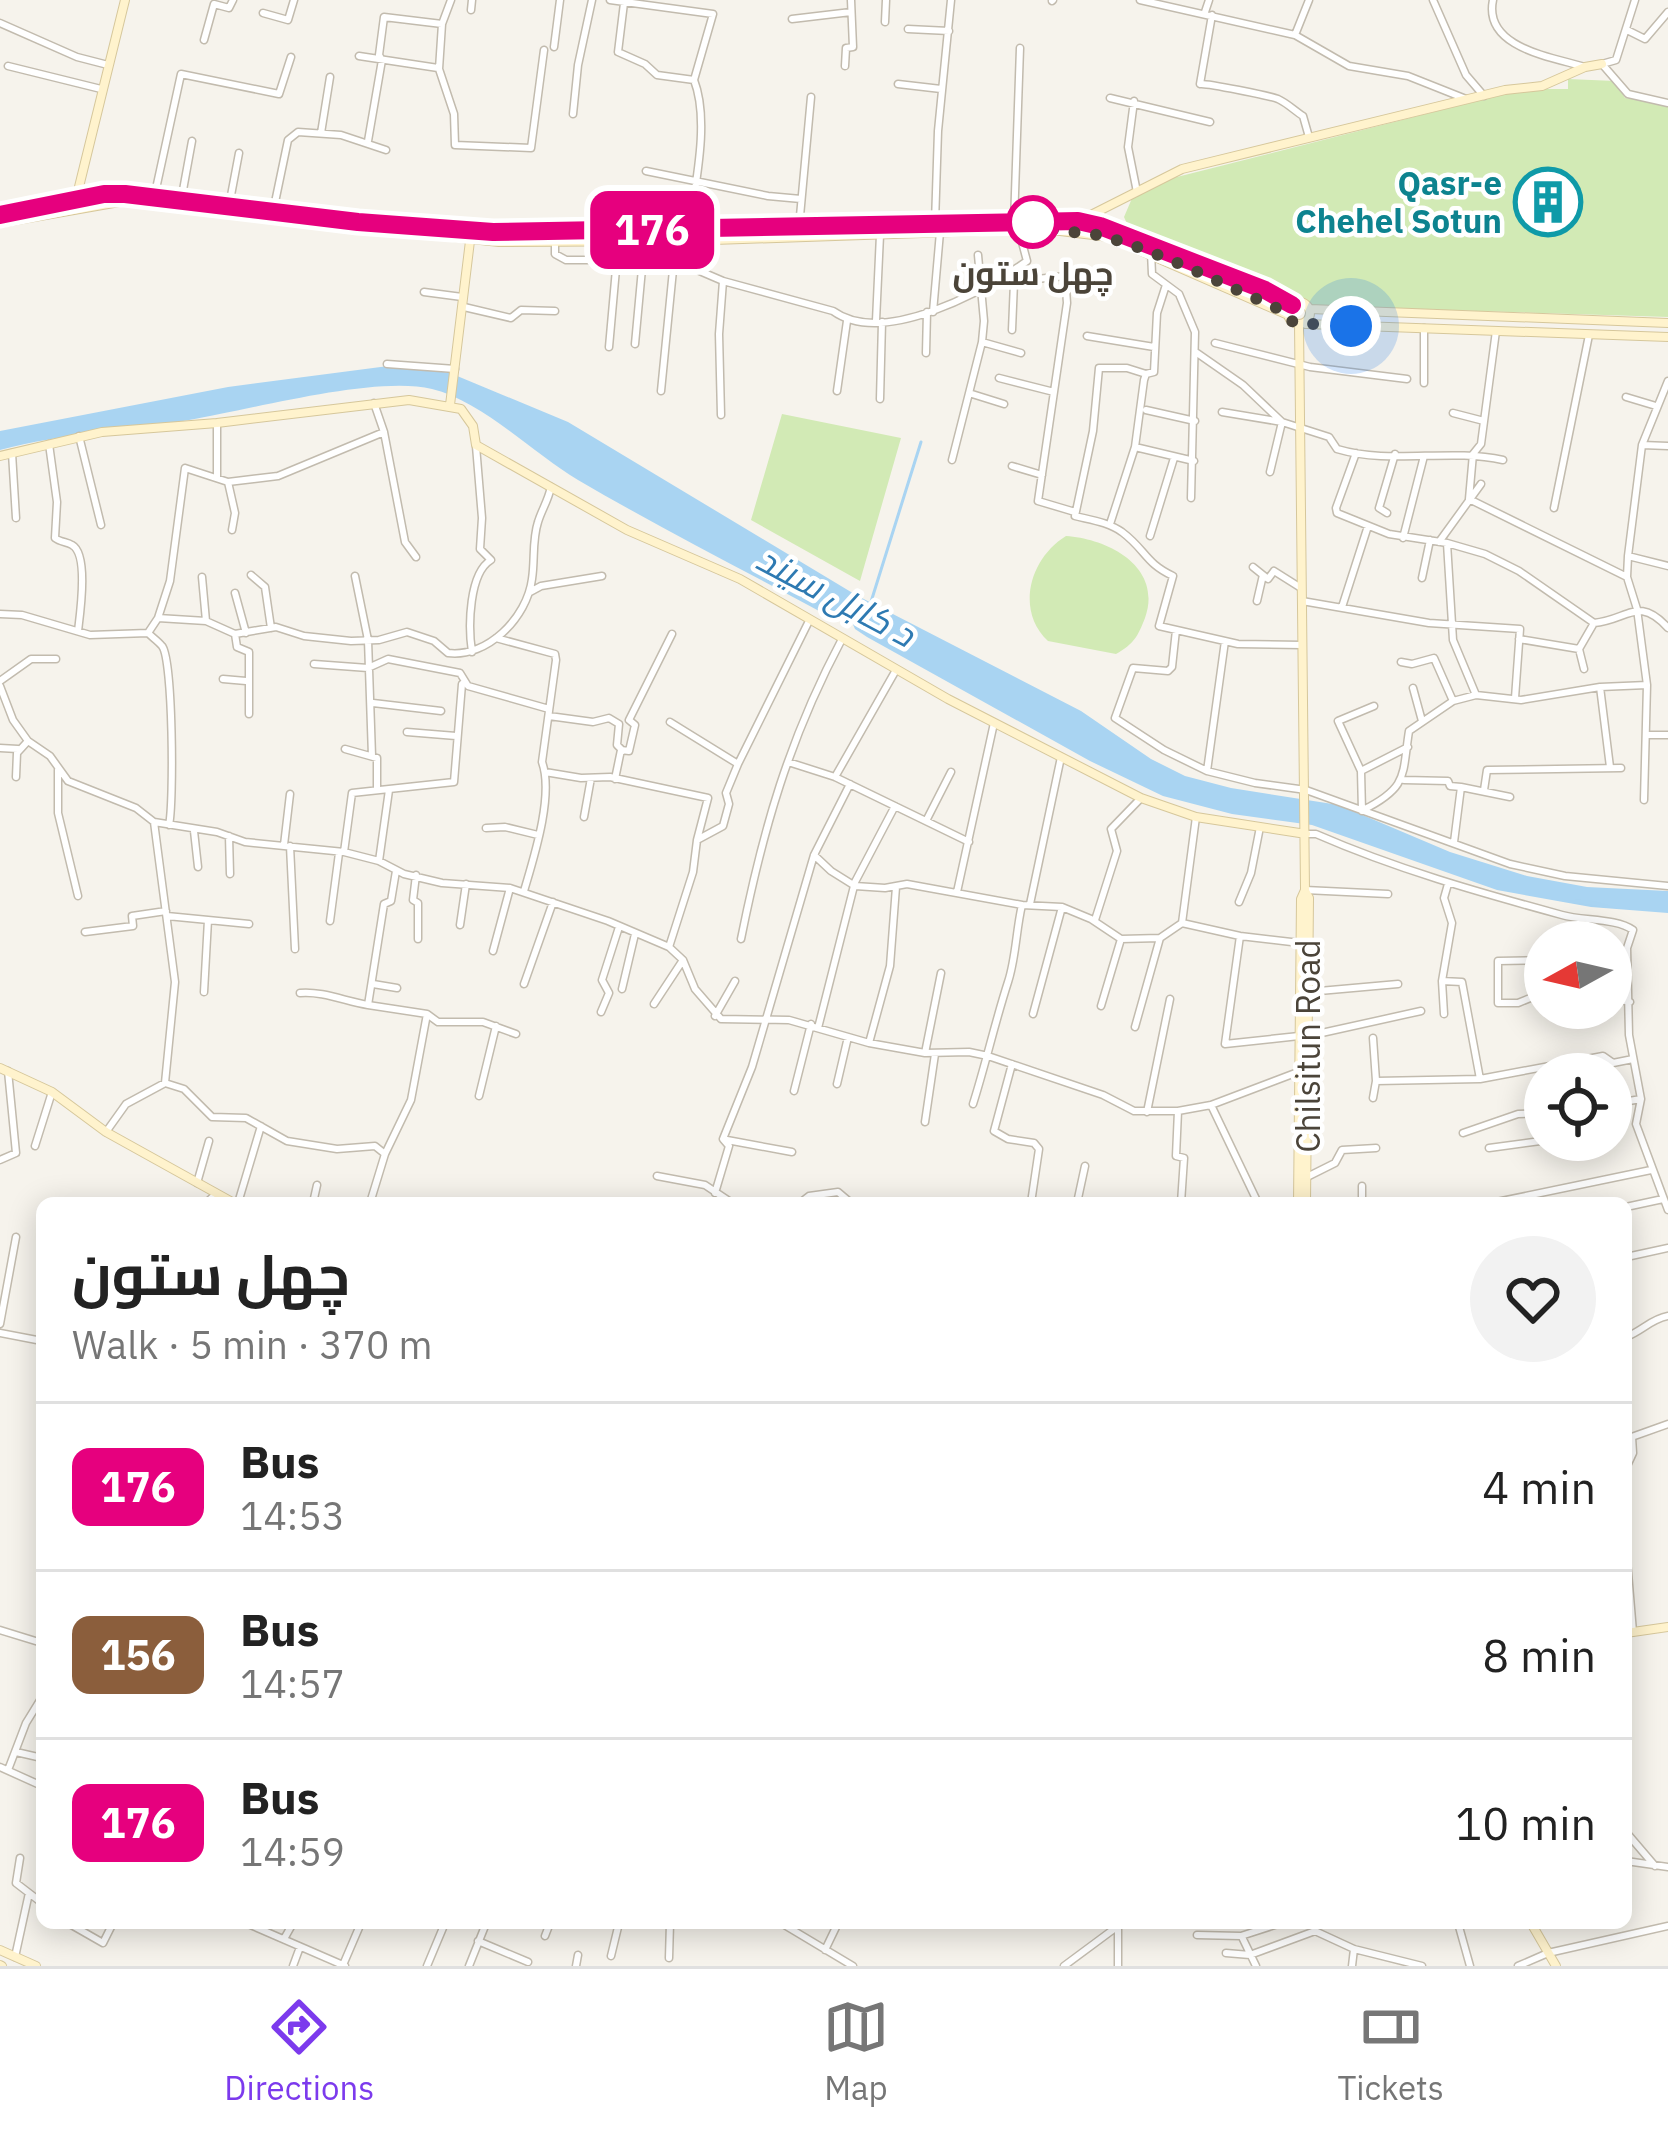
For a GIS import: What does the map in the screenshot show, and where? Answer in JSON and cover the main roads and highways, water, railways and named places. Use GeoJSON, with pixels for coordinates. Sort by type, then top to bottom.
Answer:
{"type":"FeatureCollection","features":[{"type":"Feature","properties":{"kind":"main road"},"geometry":{"type":"LineString","coordinates":[[76,203],[125,0]]}},
{"type":"Feature","properties":{"kind":"main road"},"geometry":{"type":"LineString","coordinates":[[76,203],[125,201],[407,230],[493,232],[937,228],[1078,221],[1182,169],[1542,86],[1602,64]]}},
{"type":"Feature","properties":{"kind":"main road"},"geometry":{"type":"LineString","coordinates":[[0,219],[125,194],[470,241],[880,234],[937,228]]}},
{"type":"Feature","properties":{"kind":"main road"},"geometry":{"type":"LineString","coordinates":[[1100,226],[1104,211]]}},
{"type":"Feature","properties":{"kind":"main road"},"geometry":{"type":"LineString","coordinates":[[1078,221],[1100,226],[1290,310],[1302,324],[1668,338]]}},
{"type":"Feature","properties":{"kind":"main road"},"geometry":{"type":"LineString","coordinates":[[1017,226],[1084,231],[1151,251]]}},
{"type":"Feature","properties":{"kind":"main road"},"geometry":{"type":"LineString","coordinates":[[451,401],[470,241]]}},
{"type":"Feature","properties":{"kind":"main road"},"geometry":{"type":"LineString","coordinates":[[1290,310],[1301,302],[1310,309],[1668,322]]}},
{"type":"Feature","properties":{"kind":"main road","name":"Chilsitun Road"},"geometry":{"type":"LineString","coordinates":[[1303,1197],[1300,943],[1306,792],[1299,362],[1302,324],[1310,309]]}},
{"type":"Feature","properties":{"kind":"main road"},"geometry":{"type":"LineString","coordinates":[[0,456],[79,436],[374,403],[451,401],[473,426],[476,446],[627,530],[740,579],[994,724],[1141,798],[1196,817],[1306,830]]}},
{"type":"Feature","properties":{"kind":"main road","name":"Chilsitun Road"},"geometry":{"type":"LineString","coordinates":[[1302,1197],[1299,1071],[1308,992],[1309,898],[1305,890]]}},
{"type":"Feature","properties":{"kind":"main road"},"geometry":{"type":"LineString","coordinates":[[4,1070],[52,1092],[106,1132],[223,1197]]}},
{"type":"Feature","properties":{"kind":"main road"},"geometry":{"type":"LineString","coordinates":[[1632,1632],[1668,1627]]}},
{"type":"Feature","properties":{"kind":"main road"},"geometry":{"type":"LineString","coordinates":[[1534,1929],[1556,1966]]}},
{"type":"Feature","properties":{"kind":"main road"},"geometry":{"type":"LineString","coordinates":[[0,1950],[36,1966]]}},
{"type":"Feature","properties":{"kind":"water","name":"د کابل سيند"},"geometry":{"type":"Polygon","coordinates":[[[396,365],[450,373],[568,422],[856,595],[1081,711],[1151,759],[1185,776],[1339,805],[1450,852],[1527,876],[1587,887],[1668,891],[1668,913],[1591,907],[1497,890],[1312,825],[1232,814],[1163,796],[1090,761],[867,637],[851,620],[834,619],[641,516],[561,469],[470,404],[432,389],[346,390],[0,450],[0,431],[228,387],[396,365]]]}},
{"type":"Feature","properties":{"kind":"waterway","name":"د کابل سيند"},"geometry":{"type":"LineString","coordinates":[[870,605],[921,442]]}},
{"type":"Feature","properties":{"kind":"place","name":"Qasr-e Chehel Sotun"},"geometry":{"type":"Point","coordinates":[1548,202]}},
{"type":"Feature","properties":{"kind":"place","name":"چهل ستون"},"geometry":{"type":"Point","coordinates":[1033,222]}}]}
